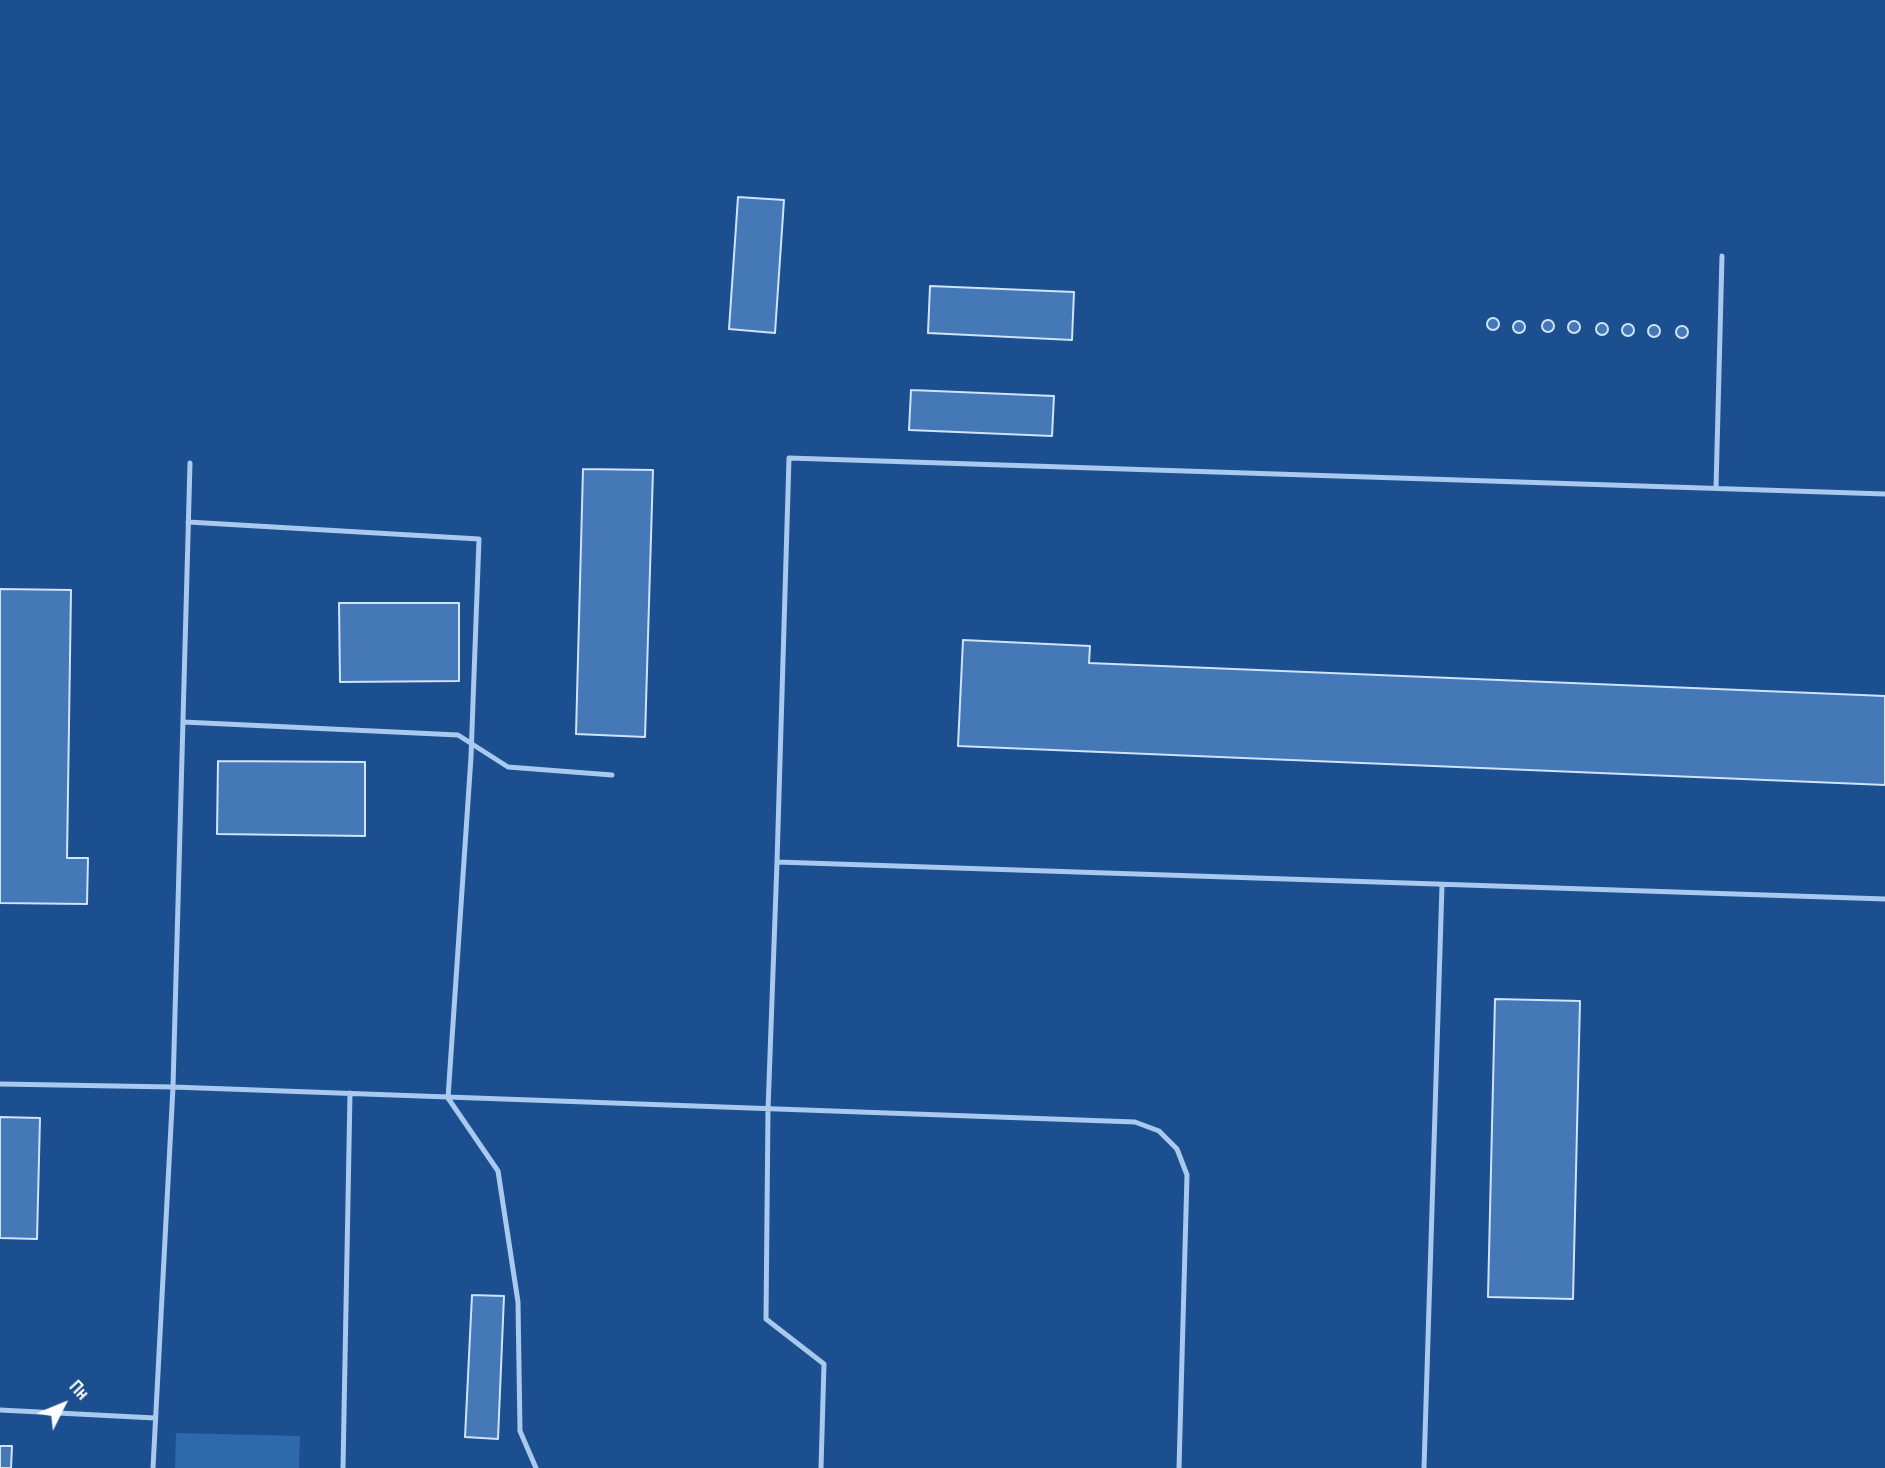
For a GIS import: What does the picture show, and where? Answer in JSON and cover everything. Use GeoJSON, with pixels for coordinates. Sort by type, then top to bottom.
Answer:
{"type":"FeatureCollection","features":[{"type":"Feature","properties":{"kind":"lane"},"geometry":{"type":"LineString","coordinates":[[1716,488],[1722,257]]}},
{"type":"Feature","properties":{"kind":"lane"},"geometry":{"type":"LineString","coordinates":[[821,1468],[824,1364],[766,1319],[768,1110],[789,458],[1885,494]]}},
{"type":"Feature","properties":{"kind":"lane"},"geometry":{"type":"LineString","coordinates":[[153,1468],[173,1087],[190,463]]}},
{"type":"Feature","properties":{"kind":"lane"},"geometry":{"type":"LineString","coordinates":[[188,522],[479,539],[471,744],[448,1098],[498,1171],[518,1302],[520,1431],[536,1468]]}},
{"type":"Feature","properties":{"kind":"lane"},"geometry":{"type":"LineString","coordinates":[[183,722],[458,735],[508,767],[612,775]]}},
{"type":"Feature","properties":{"kind":"lane"},"geometry":{"type":"LineString","coordinates":[[777,862],[1885,899]]}},
{"type":"Feature","properties":{"kind":"lane"},"geometry":{"type":"LineString","coordinates":[[1424,1468],[1441,885]]}},
{"type":"Feature","properties":{"kind":"lane"},"geometry":{"type":"LineString","coordinates":[[0,1084],[173,1087],[1135,1122],[1159,1131],[1177,1149],[1187,1175],[1180,1468]]}},
{"type":"Feature","properties":{"kind":"lane"},"geometry":{"type":"LineString","coordinates":[[343,1468],[350,1093]]}},
{"type":"Feature","properties":{"kind":"lane"},"geometry":{"type":"LineString","coordinates":[[0,1410],[155,1418]]}},
{"type":"Feature","properties":{"kind":"shaded area"},"geometry":{"type":"Polygon","coordinates":[[[176,1433],[300,1436],[299,1468],[175,1468],[176,1433]]]}},
{"type":"Feature","properties":{"kind":"building"},"geometry":{"type":"Polygon","coordinates":[[[738,197],[784,200],[775,333],[729,329],[738,197]]]}},
{"type":"Feature","properties":{"kind":"building"},"geometry":{"type":"Polygon","coordinates":[[[930,286],[1074,292],[1072,340],[928,333],[930,286]]]}},
{"type":"Feature","properties":{"kind":"building"},"geometry":{"type":"Polygon","coordinates":[[[1493,318],[1499,324],[1493,330],[1487,324],[1493,318]]]}},
{"type":"Feature","properties":{"kind":"building"},"geometry":{"type":"Polygon","coordinates":[[[1548,320],[1554,326],[1548,332],[1542,326],[1548,320]]]}},
{"type":"Feature","properties":{"kind":"building"},"geometry":{"type":"Polygon","coordinates":[[[1519,321],[1525,327],[1519,333],[1513,327],[1519,321]]]}},
{"type":"Feature","properties":{"kind":"building"},"geometry":{"type":"Polygon","coordinates":[[[1574,321],[1580,327],[1574,333],[1568,327],[1574,321]]]}},
{"type":"Feature","properties":{"kind":"building"},"geometry":{"type":"Polygon","coordinates":[[[1602,323],[1608,329],[1602,335],[1596,329],[1602,323]]]}},
{"type":"Feature","properties":{"kind":"building"},"geometry":{"type":"Polygon","coordinates":[[[1628,324],[1634,330],[1628,336],[1622,330],[1628,324]]]}},
{"type":"Feature","properties":{"kind":"building"},"geometry":{"type":"Polygon","coordinates":[[[1654,325],[1660,331],[1654,337],[1648,331],[1654,325]]]}},
{"type":"Feature","properties":{"kind":"building"},"geometry":{"type":"Polygon","coordinates":[[[1682,326],[1688,332],[1682,338],[1676,332],[1682,326]]]}},
{"type":"Feature","properties":{"kind":"building"},"geometry":{"type":"Polygon","coordinates":[[[911,390],[1054,396],[1052,436],[909,430],[911,390]]]}},
{"type":"Feature","properties":{"kind":"building"},"geometry":{"type":"Polygon","coordinates":[[[583,469],[653,470],[645,737],[576,734],[583,469]]]}},
{"type":"Feature","properties":{"kind":"building"},"geometry":{"type":"Polygon","coordinates":[[[0,589],[71,590],[67,858],[88,858],[87,904],[0,903],[0,589]]]}},
{"type":"Feature","properties":{"kind":"building"},"geometry":{"type":"Polygon","coordinates":[[[339,603],[459,603],[459,681],[340,682],[339,603]]]}},
{"type":"Feature","properties":{"kind":"building"},"geometry":{"type":"Polygon","coordinates":[[[963,640],[1090,646],[1089,663],[1885,696],[1885,785],[958,746],[963,640]]]}},
{"type":"Feature","properties":{"kind":"building"},"geometry":{"type":"Polygon","coordinates":[[[218,761],[365,762],[365,836],[217,834],[218,761]]]}},
{"type":"Feature","properties":{"kind":"building"},"geometry":{"type":"Polygon","coordinates":[[[1495,999],[1580,1001],[1573,1299],[1488,1297],[1495,999]]]}},
{"type":"Feature","properties":{"kind":"building"},"geometry":{"type":"Polygon","coordinates":[[[0,1117],[40,1118],[37,1239],[0,1238],[0,1117]]]}},
{"type":"Feature","properties":{"kind":"building"},"geometry":{"type":"Polygon","coordinates":[[[472,1295],[504,1296],[498,1439],[465,1437],[472,1295]]]}},
{"type":"Feature","properties":{"kind":"building"},"geometry":{"type":"Polygon","coordinates":[[[0,1446],[12,1446],[11,1468],[0,1468],[0,1446]]]}}]}
